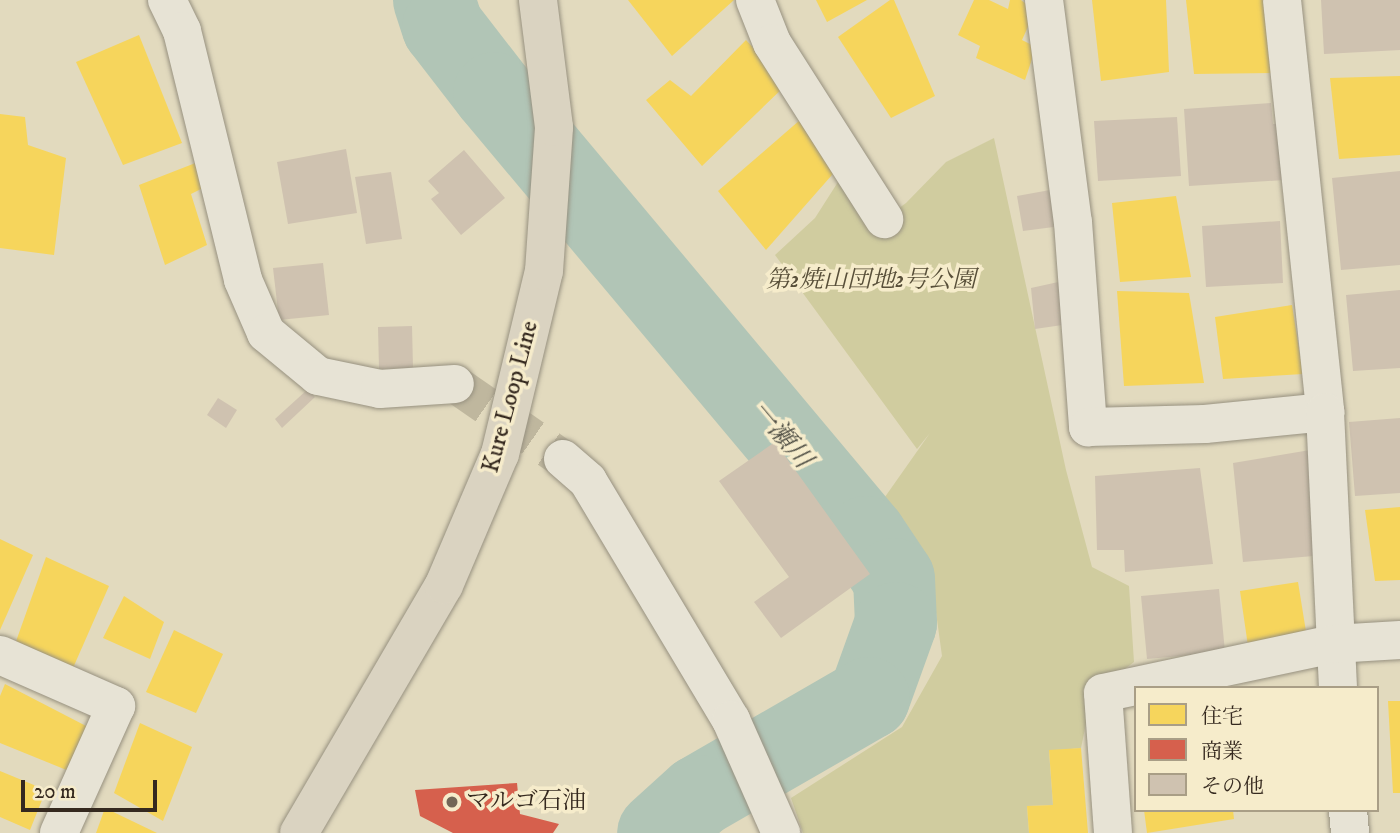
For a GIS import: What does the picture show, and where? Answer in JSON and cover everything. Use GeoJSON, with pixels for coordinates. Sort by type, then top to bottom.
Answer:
{"type":"FeatureCollection","features":[{"type":"Feature","properties":{"kind":"main road","name":"Kure Loop Line"},"geometry":{"type":"LineString","coordinates":[[299,833],[444,585],[500,454],[544,271],[554,127],[542,17]]}},
{"type":"Feature","properties":{"kind":"street"},"geometry":{"type":"LineString","coordinates":[[167,0],[182,31],[243,280],[267,333],[318,376],[380,389],[455,384]]}},
{"type":"Feature","properties":{"kind":"street"},"geometry":{"type":"LineString","coordinates":[[755,0],[772,43],[884,219]]}},
{"type":"Feature","properties":{"kind":"street"},"geometry":{"type":"LineString","coordinates":[[1044,0],[1073,222],[1087,428],[1205,424],[1325,412]]}},
{"type":"Feature","properties":{"kind":"street"},"geometry":{"type":"LineString","coordinates":[[1282,0],[1325,412],[1338,686]]}},
{"type":"Feature","properties":{"kind":"street"},"geometry":{"type":"LineString","coordinates":[[563,459],[588,481],[731,720],[781,833]]}},
{"type":"Feature","properties":{"kind":"street"},"geometry":{"type":"LineString","coordinates":[[1136,686],[1334,644],[1400,640]]}},
{"type":"Feature","properties":{"kind":"street"},"geometry":{"type":"LineString","coordinates":[[0,655],[116,706],[59,833]]}},
{"type":"Feature","properties":{"kind":"street"},"geometry":{"type":"LineString","coordinates":[[1113,833],[1103,693],[1134,686]]}},
{"type":"Feature","properties":{"kind":"street"},"geometry":{"type":"LineString","coordinates":[[1349,812],[1350,833]]}},
{"type":"Feature","properties":{"kind":"green space","name":"第2焼山団地2号公園"},"geometry":{"type":"Polygon","coordinates":[[[994,138],[1066,470],[1092,567],[1129,586],[1134,662],[1092,694],[1081,748],[1049,751],[1053,805],[1027,806],[1029,833],[803,833],[791,798],[902,727],[942,656],[931,576],[880,504],[930,433],[917,449],[775,255],[815,218],[845,171],[884,219],[906,203],[946,162],[994,138]]]}},
{"type":"Feature","properties":{"kind":"building: 住宅"},"geometry":{"type":"Polygon","coordinates":[[[628,0],[734,0],[672,56],[628,0]]]}},
{"type":"Feature","properties":{"kind":"building: 住宅"},"geometry":{"type":"Polygon","coordinates":[[[816,0],[867,0],[827,22],[816,0]]]}},
{"type":"Feature","properties":{"kind":"building: 住宅"},"geometry":{"type":"Polygon","coordinates":[[[890,0],[894,0],[935,96],[891,118],[838,37],[890,0]]]}},
{"type":"Feature","properties":{"kind":"building: 住宅"},"geometry":{"type":"Polygon","coordinates":[[[974,0],[989,0],[1008,9],[1010,0],[1021,0],[1035,11],[1022,40],[1036,47],[1025,80],[976,58],[980,46],[958,35],[974,0]]]}},
{"type":"Feature","properties":{"kind":"building: 住宅"},"geometry":{"type":"Polygon","coordinates":[[[1092,0],[1166,0],[1169,72],[1101,81],[1092,0]]]}},
{"type":"Feature","properties":{"kind":"building: 住宅"},"geometry":{"type":"Polygon","coordinates":[[[1186,0],[1270,0],[1272,73],[1194,74],[1186,0]]]}},
{"type":"Feature","properties":{"kind":"building: 住宅"},"geometry":{"type":"Polygon","coordinates":[[[139,35],[182,143],[123,165],[76,62],[139,35]]]}},
{"type":"Feature","properties":{"kind":"building: 住宅"},"geometry":{"type":"Polygon","coordinates":[[[746,40],[787,84],[702,166],[646,100],[670,80],[691,96],[746,40]]]}},
{"type":"Feature","properties":{"kind":"building: 住宅"},"geometry":{"type":"Polygon","coordinates":[[[1400,76],[1400,155],[1339,159],[1330,78],[1400,76]]]}},
{"type":"Feature","properties":{"kind":"building: 住宅"},"geometry":{"type":"Polygon","coordinates":[[[0,114],[25,117],[28,145],[66,158],[54,255],[0,248],[0,114]]]}},
{"type":"Feature","properties":{"kind":"building: 住宅"},"geometry":{"type":"Polygon","coordinates":[[[800,120],[839,167],[766,250],[718,191],[800,120]]]}},
{"type":"Feature","properties":{"kind":"building: 住宅"},"geometry":{"type":"Polygon","coordinates":[[[198,162],[207,186],[191,194],[207,245],[165,265],[139,185],[198,162]]]}},
{"type":"Feature","properties":{"kind":"building: 住宅"},"geometry":{"type":"Polygon","coordinates":[[[1176,196],[1191,277],[1120,282],[1112,203],[1176,196]]]}},
{"type":"Feature","properties":{"kind":"building: 住宅"},"geometry":{"type":"Polygon","coordinates":[[[1117,291],[1189,293],[1204,383],[1124,386],[1117,291]]]}},
{"type":"Feature","properties":{"kind":"building: 住宅"},"geometry":{"type":"Polygon","coordinates":[[[1292,305],[1303,374],[1223,379],[1215,317],[1292,305]]]}},
{"type":"Feature","properties":{"kind":"building: 住宅"},"geometry":{"type":"Polygon","coordinates":[[[1400,507],[1400,580],[1375,581],[1365,510],[1400,507]]]}},
{"type":"Feature","properties":{"kind":"building: 住宅"},"geometry":{"type":"Polygon","coordinates":[[[0,539],[33,555],[0,630],[0,539]]]}},
{"type":"Feature","properties":{"kind":"building: 住宅"},"geometry":{"type":"Polygon","coordinates":[[[46,557],[109,586],[73,668],[14,647],[46,557]]]}},
{"type":"Feature","properties":{"kind":"building: 住宅"},"geometry":{"type":"Polygon","coordinates":[[[1298,582],[1308,644],[1249,653],[1240,591],[1298,582]]]}},
{"type":"Feature","properties":{"kind":"building: 住宅"},"geometry":{"type":"Polygon","coordinates":[[[124,596],[164,622],[150,659],[103,638],[124,596]]]}},
{"type":"Feature","properties":{"kind":"building: 住宅"},"geometry":{"type":"Polygon","coordinates":[[[174,630],[223,654],[196,713],[146,692],[174,630]]]}},
{"type":"Feature","properties":{"kind":"building: 住宅"},"geometry":{"type":"Polygon","coordinates":[[[5,684],[88,727],[69,771],[0,743],[0,696],[5,684]]]}},
{"type":"Feature","properties":{"kind":"building: 住宅"},"geometry":{"type":"Polygon","coordinates":[[[1388,701],[1400,701],[1400,793],[1393,793],[1388,701]]]}},
{"type":"Feature","properties":{"kind":"building: 住宅"},"geometry":{"type":"Polygon","coordinates":[[[140,723],[192,747],[163,821],[114,793],[140,723]]]}},
{"type":"Feature","properties":{"kind":"building: 住宅"},"geometry":{"type":"Polygon","coordinates":[[[1081,748],[1088,833],[1029,833],[1027,806],[1053,805],[1049,750],[1081,748]]]}},
{"type":"Feature","properties":{"kind":"building: 住宅"},"geometry":{"type":"Polygon","coordinates":[[[0,771],[46,790],[30,830],[0,817],[0,771]]]}},
{"type":"Feature","properties":{"kind":"building: 住宅"},"geometry":{"type":"Polygon","coordinates":[[[105,808],[157,833],[96,833],[105,808]]]}},
{"type":"Feature","properties":{"kind":"building: 住宅"},"geometry":{"type":"Polygon","coordinates":[[[1144,812],[1233,812],[1234,819],[1147,833],[1144,812]]]}},
{"type":"Feature","properties":{"kind":"building: 商業","name":"マルゴ石油"},"geometry":{"type":"Polygon","coordinates":[[[517,783],[520,814],[559,824],[553,833],[453,833],[420,816],[415,790],[517,783]]]}},
{"type":"Feature","properties":{"kind":"building: その他"},"geometry":{"type":"Polygon","coordinates":[[[1321,0],[1400,0],[1400,50],[1324,54],[1321,0]]]}},
{"type":"Feature","properties":{"kind":"building: その他"},"geometry":{"type":"Polygon","coordinates":[[[1271,103],[1273,124],[1281,124],[1284,180],[1189,186],[1184,109],[1271,103]]]}},
{"type":"Feature","properties":{"kind":"building: その他"},"geometry":{"type":"Polygon","coordinates":[[[1177,117],[1181,176],[1098,181],[1094,121],[1177,117]]]}},
{"type":"Feature","properties":{"kind":"building: その他"},"geometry":{"type":"Polygon","coordinates":[[[346,149],[357,213],[288,224],[277,162],[346,149]]]}},
{"type":"Feature","properties":{"kind":"building: その他"},"geometry":{"type":"Polygon","coordinates":[[[464,150],[505,198],[461,235],[431,199],[439,193],[428,181],[464,150]]]}},
{"type":"Feature","properties":{"kind":"building: その他"},"geometry":{"type":"Polygon","coordinates":[[[1400,171],[1400,265],[1341,270],[1332,178],[1400,171]]]}},
{"type":"Feature","properties":{"kind":"building: その他"},"geometry":{"type":"Polygon","coordinates":[[[391,172],[402,239],[366,244],[355,177],[391,172]]]}},
{"type":"Feature","properties":{"kind":"building: その他"},"geometry":{"type":"Polygon","coordinates":[[[1061,188],[1069,225],[1023,231],[1017,196],[1061,188]]]}},
{"type":"Feature","properties":{"kind":"building: その他"},"geometry":{"type":"Polygon","coordinates":[[[1280,221],[1283,283],[1206,287],[1202,226],[1280,221]]]}},
{"type":"Feature","properties":{"kind":"building: その他"},"geometry":{"type":"Polygon","coordinates":[[[323,263],[329,315],[279,320],[273,268],[323,263]]]}},
{"type":"Feature","properties":{"kind":"building: その他"},"geometry":{"type":"Polygon","coordinates":[[[1072,279],[1076,323],[1035,329],[1031,288],[1072,279]]]}},
{"type":"Feature","properties":{"kind":"building: その他"},"geometry":{"type":"Polygon","coordinates":[[[1400,290],[1400,368],[1353,371],[1346,295],[1400,290]]]}},
{"type":"Feature","properties":{"kind":"building: その他"},"geometry":{"type":"Polygon","coordinates":[[[412,326],[413,368],[379,369],[378,327],[412,326]]]}},
{"type":"Feature","properties":{"kind":"building: その他"},"geometry":{"type":"Polygon","coordinates":[[[308,389],[315,397],[282,428],[275,419],[308,389]]]}},
{"type":"Feature","properties":{"kind":"building: その他"},"geometry":{"type":"Polygon","coordinates":[[[218,398],[237,410],[226,428],[207,415],[218,398]]]}},
{"type":"Feature","properties":{"kind":"building: その他"},"geometry":{"type":"Polygon","coordinates":[[[1400,418],[1400,493],[1355,496],[1349,422],[1400,418]]]}},
{"type":"Feature","properties":{"kind":"building: その他"},"geometry":{"type":"Polygon","coordinates":[[[775,442],[870,574],[781,638],[754,602],[789,577],[719,481],[775,442]]]}},
{"type":"Feature","properties":{"kind":"building: その他"},"geometry":{"type":"Polygon","coordinates":[[[1316,449],[1325,555],[1243,562],[1233,463],[1316,449]]]}},
{"type":"Feature","properties":{"kind":"building: その他"},"geometry":{"type":"Polygon","coordinates":[[[1200,468],[1213,564],[1125,572],[1124,550],[1097,550],[1095,476],[1200,468]]]}},
{"type":"Feature","properties":{"kind":"building: その他"},"geometry":{"type":"Polygon","coordinates":[[[1219,589],[1225,652],[1147,659],[1141,596],[1219,589]]]}},
{"type":"Feature","properties":{"kind":"waterway","name":"一瀬川"},"geometry":{"type":"LineString","coordinates":[[434,0],[443,27],[494,93],[866,537],[894,579],[896,623],[869,698],[699,796],[658,833]]}},
{"type":"Feature","properties":{"kind":"tunnel"},"geometry":{"type":"LineString","coordinates":[[455,384],[563,459]]}},
{"type":"Feature","properties":{"kind":"place","name":"マルゴ石油"},"geometry":{"type":"Point","coordinates":[452,802]}}]}
